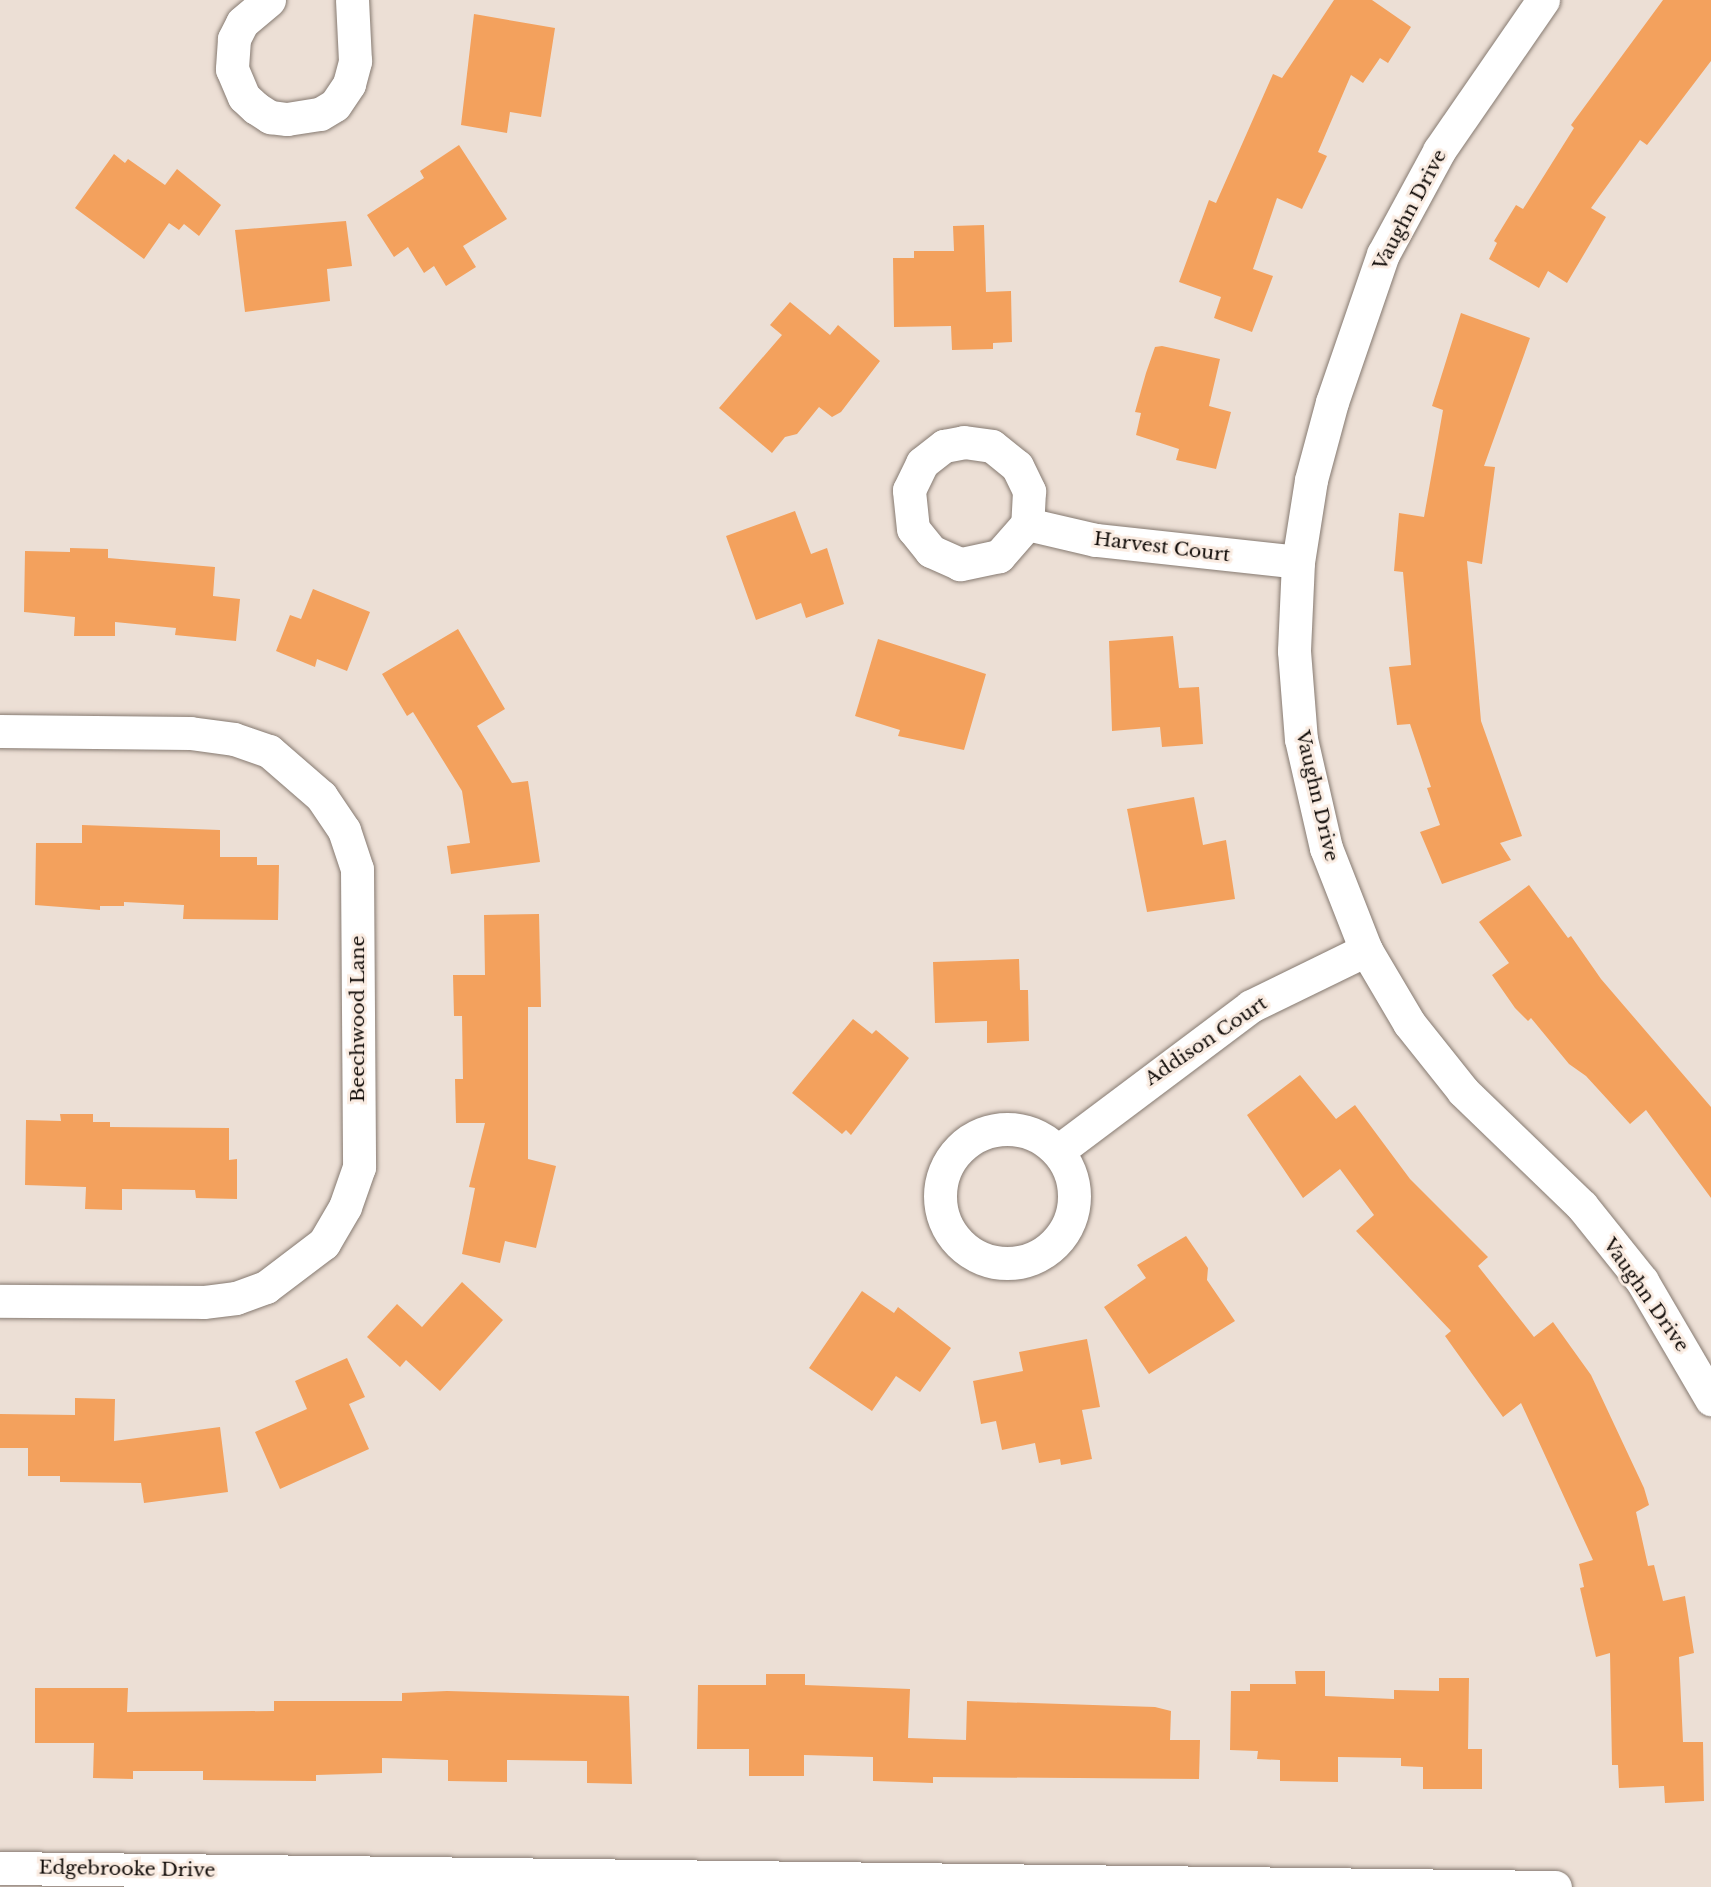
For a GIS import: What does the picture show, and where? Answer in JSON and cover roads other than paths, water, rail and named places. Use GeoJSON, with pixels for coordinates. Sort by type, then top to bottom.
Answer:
{"type":"FeatureCollection","features":[{"type":"Feature","properties":{"kind":"street"},"geometry":{"type":"LineString","coordinates":[[270,0],[242,23],[234,39],[232,69],[244,97],[256,108],[270,117],[287,119],[320,114],[335,105],[348,84],[355,61],[352,0]]}},
{"type":"Feature","properties":{"kind":"street","name":"Vaughn Drive"},"geometry":{"type":"LineString","coordinates":[[1543,0],[1439,151],[1383,254],[1332,402],[1311,480],[1297,562],[1294,652],[1301,739],[1326,848],[1366,950],[1409,1023],[1463,1091],[1582,1206],[1642,1281],[1711,1399]]}},
{"type":"Feature","properties":{"kind":"street","name":"Harvest Court"},"geometry":{"type":"LineString","coordinates":[[1027,524],[1096,540],[1297,562]]}},
{"type":"Feature","properties":{"kind":"street","name":"Beechwood Lane"},"geometry":{"type":"LineString","coordinates":[[0,731],[190,733],[234,738],[269,751],[321,796],[344,830],[357,869],[359,1167],[345,1207],[324,1243],[267,1287],[236,1298],[203,1302],[0,1301]]}},
{"type":"Feature","properties":{"kind":"street","name":"Addison Court"},"geometry":{"type":"LineString","coordinates":[[1058,1152],[1251,1006],[1366,950]]}},
{"type":"Feature","properties":{"kind":"street"},"geometry":{"type":"LineString","coordinates":[[1022,1129],[1058,1152],[1070,1171],[1075,1194],[1072,1216],[1045,1252],[1023,1261],[1001,1263],[978,1257],[960,1244],[940,1205],[948,1163],[962,1146],[979,1134],[1022,1129]]}},
{"type":"Feature","properties":{"kind":"street","name":"Edgebrooke Drive"},"geometry":{"type":"LineString","coordinates":[[0,1868],[1336,1887],[1555,1887]]}}]}
